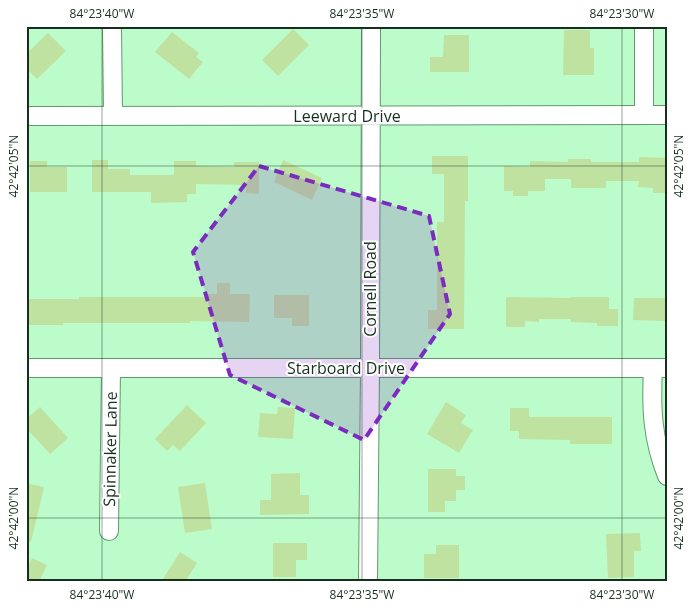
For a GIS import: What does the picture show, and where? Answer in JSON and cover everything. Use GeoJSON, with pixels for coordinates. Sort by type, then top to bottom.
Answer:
{"type":"FeatureCollection","features":[{"type":"Feature","properties":{"kind":"street"},"geometry":{"type":"LineString","coordinates":[[112,26],[113,116]]}},
{"type":"Feature","properties":{"kind":"street","name":"Cornell Road"},"geometry":{"type":"LineString","coordinates":[[368,582],[371,26]]}},
{"type":"Feature","properties":{"kind":"street"},"geometry":{"type":"LineString","coordinates":[[644,26],[644,115]]}},
{"type":"Feature","properties":{"kind":"street","name":"Leeward Drive"},"geometry":{"type":"LineString","coordinates":[[26,116],[667,115]]}},
{"type":"Feature","properties":{"kind":"street","name":"Starboard Drive"},"geometry":{"type":"LineString","coordinates":[[26,368],[660,368]]}},
{"type":"Feature","properties":{"kind":"street","name":"Spinnaker Lane"},"geometry":{"type":"LineString","coordinates":[[109,531],[111,368]]}},
{"type":"Feature","properties":{"kind":"street"},"geometry":{"type":"LineString","coordinates":[[660,368],[652,416],[654,435],[667,476]]}},
{"type":"Feature","properties":{"kind":"highlighted area"},"geometry":{"type":"Polygon","coordinates":[[[259,166],[429,216],[450,314],[364,440],[230,375],[193,252],[259,166]]]}},
{"type":"Feature","properties":{"kind":"building"},"geometry":{"type":"Polygon","coordinates":[[[293,29],[309,45],[278,76],[262,60],[293,29]]]}},
{"type":"Feature","properties":{"kind":"building"},"geometry":{"type":"Polygon","coordinates":[[[564,30],[590,30],[590,48],[594,48],[594,75],[563,75],[564,30]]]}},
{"type":"Feature","properties":{"kind":"building"},"geometry":{"type":"Polygon","coordinates":[[[172,32],[199,53],[196,57],[203,62],[189,79],[155,52],[172,32]]]}},
{"type":"Feature","properties":{"kind":"building"},"geometry":{"type":"Polygon","coordinates":[[[48,33],[66,51],[37,79],[26,68],[26,54],[48,33]]]}},
{"type":"Feature","properties":{"kind":"building"},"geometry":{"type":"Polygon","coordinates":[[[444,35],[469,35],[469,72],[430,72],[430,57],[443,57],[444,35]]]}},
{"type":"Feature","properties":{"kind":"building"},"geometry":{"type":"Polygon","coordinates":[[[432,156],[468,156],[468,201],[465,201],[464,329],[428,329],[428,310],[437,310],[437,222],[444,222],[444,174],[432,174],[432,156]]]}},
{"type":"Feature","properties":{"kind":"building"},"geometry":{"type":"Polygon","coordinates":[[[639,157],[666,158],[667,193],[653,193],[653,188],[638,187],[639,181],[606,181],[606,188],[571,188],[571,179],[545,179],[545,191],[528,191],[528,196],[513,196],[513,191],[504,191],[504,166],[530,167],[530,161],[568,162],[568,159],[591,159],[591,162],[639,162],[639,157]]]}},
{"type":"Feature","properties":{"kind":"building"},"geometry":{"type":"Polygon","coordinates":[[[92,160],[108,160],[108,169],[130,169],[130,175],[174,175],[174,161],[196,161],[196,166],[234,167],[234,162],[259,162],[259,194],[246,193],[246,185],[196,184],[196,194],[187,194],[187,202],[151,203],[151,192],[92,192],[92,160]]]}},
{"type":"Feature","properties":{"kind":"building"},"geometry":{"type":"Polygon","coordinates":[[[283,160],[322,178],[312,200],[274,182],[283,160]]]}},
{"type":"Feature","properties":{"kind":"building"},"geometry":{"type":"Polygon","coordinates":[[[30,161],[47,161],[47,167],[67,167],[67,192],[30,192],[30,161]]]}},
{"type":"Feature","properties":{"kind":"building"},"geometry":{"type":"Polygon","coordinates":[[[217,283],[230,283],[230,294],[250,294],[249,322],[190,321],[190,323],[63,323],[63,325],[26,325],[26,299],[206,297],[206,294],[217,294],[217,283]]]}},
{"type":"Feature","properties":{"kind":"building"},"geometry":{"type":"Polygon","coordinates":[[[274,295],[309,295],[309,326],[292,326],[292,318],[274,318],[274,295]]]}},
{"type":"Feature","properties":{"kind":"building"},"geometry":{"type":"Polygon","coordinates":[[[506,297],[609,297],[609,309],[618,309],[618,326],[597,326],[597,323],[571,322],[571,319],[539,319],[539,322],[525,321],[525,327],[506,327],[506,297]]]}},
{"type":"Feature","properties":{"kind":"building"},"geometry":{"type":"Polygon","coordinates":[[[634,298],[665,298],[665,321],[633,320],[634,298]]]}},
{"type":"Feature","properties":{"kind":"building"},"geometry":{"type":"Polygon","coordinates":[[[446,402],[466,415],[461,423],[473,430],[459,453],[427,434],[446,402]]]}},
{"type":"Feature","properties":{"kind":"building"},"geometry":{"type":"Polygon","coordinates":[[[187,405],[206,423],[180,451],[173,445],[167,451],[155,439],[187,405]]]}},
{"type":"Feature","properties":{"kind":"building"},"geometry":{"type":"Polygon","coordinates":[[[40,407],[68,438],[50,454],[26,428],[26,419],[40,407]]]}},
{"type":"Feature","properties":{"kind":"building"},"geometry":{"type":"Polygon","coordinates":[[[278,407],[295,408],[293,439],[258,437],[260,413],[277,414],[278,407]]]}},
{"type":"Feature","properties":{"kind":"building"},"geometry":{"type":"Polygon","coordinates":[[[510,408],[529,408],[529,417],[612,417],[612,444],[570,444],[570,440],[519,439],[519,431],[510,431],[510,408]]]}},
{"type":"Feature","properties":{"kind":"building"},"geometry":{"type":"Polygon","coordinates":[[[428,469],[456,469],[456,476],[465,476],[465,490],[456,490],[456,501],[445,501],[445,512],[428,512],[428,469]]]}},
{"type":"Feature","properties":{"kind":"building"},"geometry":{"type":"Polygon","coordinates":[[[300,473],[300,495],[309,495],[309,514],[260,515],[260,500],[271,500],[271,474],[300,473]]]}},
{"type":"Feature","properties":{"kind":"building"},"geometry":{"type":"Polygon","coordinates":[[[26,483],[44,487],[31,542],[26,541],[26,483]]]}},
{"type":"Feature","properties":{"kind":"building"},"geometry":{"type":"Polygon","coordinates":[[[205,483],[212,529],[185,533],[178,487],[205,483]]]}},
{"type":"Feature","properties":{"kind":"building"},"geometry":{"type":"Polygon","coordinates":[[[640,533],[641,551],[634,551],[634,577],[608,578],[606,534],[640,533]]]}},
{"type":"Feature","properties":{"kind":"building"},"geometry":{"type":"Polygon","coordinates":[[[273,543],[307,543],[307,560],[296,560],[296,577],[273,577],[273,543]]]}},
{"type":"Feature","properties":{"kind":"building"},"geometry":{"type":"Polygon","coordinates":[[[436,545],[459,545],[459,578],[424,578],[424,554],[436,554],[436,545]]]}},
{"type":"Feature","properties":{"kind":"building"},"geometry":{"type":"Polygon","coordinates":[[[180,552],[197,563],[185,582],[161,582],[180,552]]]}},
{"type":"Feature","properties":{"kind":"building"},"geometry":{"type":"Polygon","coordinates":[[[32,558],[47,565],[39,582],[26,582],[26,570],[32,558]]]}}]}
